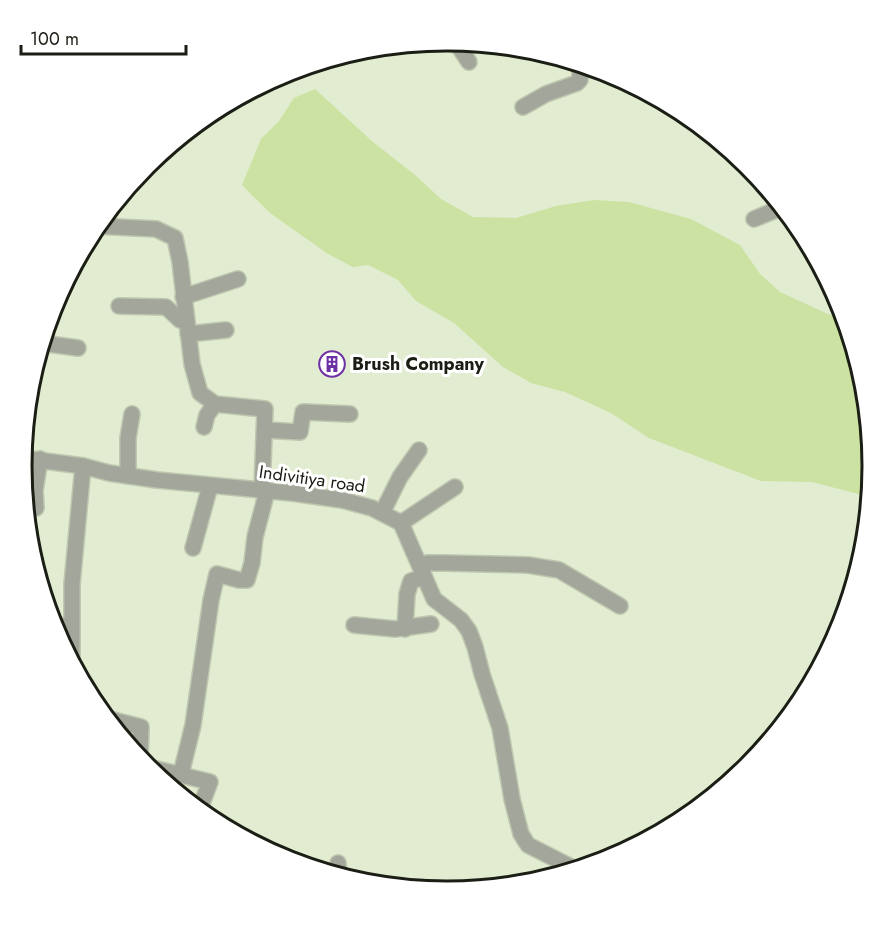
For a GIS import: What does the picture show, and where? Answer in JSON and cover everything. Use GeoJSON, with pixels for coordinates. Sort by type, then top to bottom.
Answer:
{"type":"FeatureCollection","features":[{"type":"Feature","properties":{"kind":"street"},"geometry":{"type":"LineString","coordinates":[[463,52],[470,62]]}},
{"type":"Feature","properties":{"kind":"street"},"geometry":{"type":"LineString","coordinates":[[523,106],[578,82],[580,73]]}},
{"type":"Feature","properties":{"kind":"street"},"geometry":{"type":"LineString","coordinates":[[754,219],[774,211]]}},
{"type":"Feature","properties":{"kind":"street"},"geometry":{"type":"LineString","coordinates":[[108,227],[156,229],[175,238],[192,364],[200,393],[215,404],[265,410],[265,490],[252,563],[247,580],[217,574],[211,600],[193,725],[181,774]]}},
{"type":"Feature","properties":{"kind":"street"},"geometry":{"type":"LineString","coordinates":[[183,297],[238,279]]}},
{"type":"Feature","properties":{"kind":"street"},"geometry":{"type":"LineString","coordinates":[[119,306],[166,307],[187,328],[226,330]]}},
{"type":"Feature","properties":{"kind":"street"},"geometry":{"type":"LineString","coordinates":[[51,344],[78,348]]}},
{"type":"Feature","properties":{"kind":"street"},"geometry":{"type":"LineString","coordinates":[[204,427],[207,415],[215,404]]}},
{"type":"Feature","properties":{"kind":"street"},"geometry":{"type":"LineString","coordinates":[[265,430],[300,432],[303,412],[350,414]]}},
{"type":"Feature","properties":{"kind":"street"},"geometry":{"type":"LineString","coordinates":[[128,476],[128,438],[132,414]]}},
{"type":"Feature","properties":{"kind":"street"},"geometry":{"type":"LineString","coordinates":[[382,513],[400,477],[419,450]]}},
{"type":"Feature","properties":{"kind":"street","name":"Indivitiya road"},"geometry":{"type":"LineString","coordinates":[[32,459],[128,476],[342,500],[372,508],[401,523]]}},
{"type":"Feature","properties":{"kind":"street"},"geometry":{"type":"LineString","coordinates":[[36,508],[35,490],[40,459]]}},
{"type":"Feature","properties":{"kind":"street"},"geometry":{"type":"LineString","coordinates":[[71,644],[72,584],[83,466]]}},
{"type":"Feature","properties":{"kind":"street"},"geometry":{"type":"LineString","coordinates":[[193,548],[210,486]]}},
{"type":"Feature","properties":{"kind":"street"},"geometry":{"type":"LineString","coordinates":[[455,487],[401,523],[434,599],[462,620],[469,631],[500,728],[512,799],[521,834],[528,845],[566,865]]}},
{"type":"Feature","properties":{"kind":"street"},"geometry":{"type":"LineString","coordinates":[[405,629],[407,594],[411,581],[422,573],[427,563],[528,565],[559,570],[620,606]]}},
{"type":"Feature","properties":{"kind":"street"},"geometry":{"type":"LineString","coordinates":[[354,625],[405,629],[431,624]]}},
{"type":"Feature","properties":{"kind":"street"},"geometry":{"type":"LineString","coordinates":[[63,626],[71,627]]}},
{"type":"Feature","properties":{"kind":"street"},"geometry":{"type":"LineString","coordinates":[[119,722],[141,727],[140,746]]}},
{"type":"Feature","properties":{"kind":"street"},"geometry":{"type":"LineString","coordinates":[[164,770],[210,782],[203,802]]}},
{"type":"Feature","properties":{"kind":"green space"},"geometry":{"type":"Polygon","coordinates":[[[315,89],[441,199],[473,217],[516,218],[556,206],[594,200],[629,202],[691,219],[740,245],[760,274],[780,292],[834,315],[855,385],[862,439],[862,495],[812,482],[761,481],[649,438],[611,413],[565,392],[531,383],[503,367],[454,323],[416,301],[398,280],[368,265],[353,267],[328,254],[270,213],[242,185],[261,139],[279,121],[294,98],[315,89]]]}},
{"type":"Feature","properties":{"kind":"place","name":"Brush Company"},"geometry":{"type":"Point","coordinates":[332,364]}}]}
